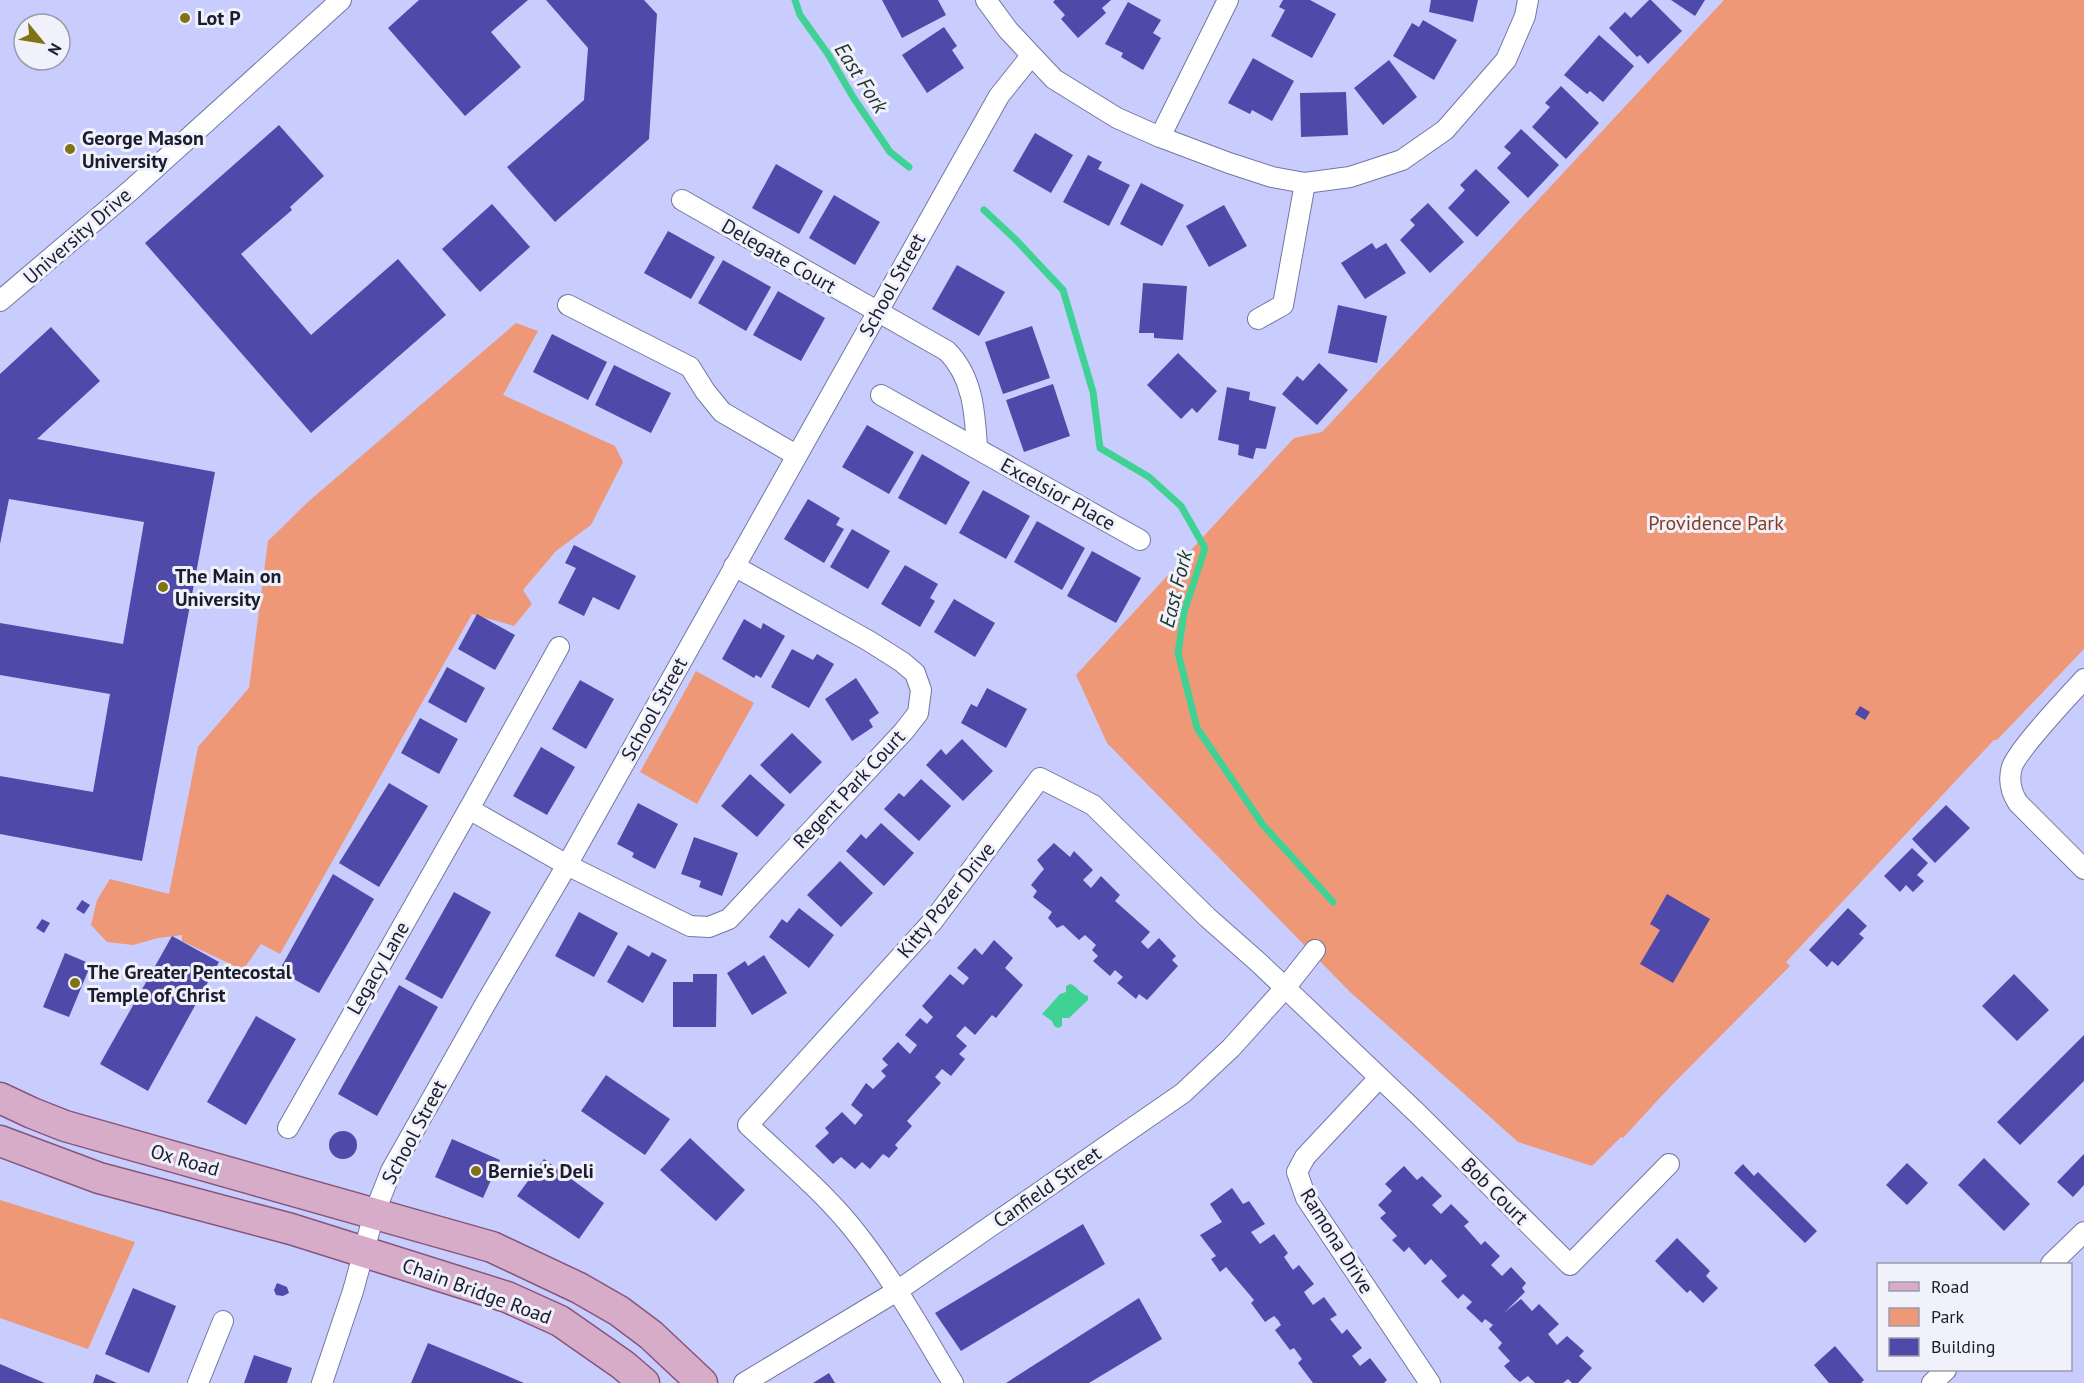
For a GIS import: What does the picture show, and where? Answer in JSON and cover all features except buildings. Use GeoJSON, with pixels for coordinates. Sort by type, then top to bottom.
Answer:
{"type":"FeatureCollection","features":[{"type":"Feature","properties":{"kind":"main road","name":"Ox Road"},"geometry":{"type":"LineString","coordinates":[[0,1098],[66,1126],[374,1214]]}},
{"type":"Feature","properties":{"kind":"main road","name":"Ox Road"},"geometry":{"type":"LineString","coordinates":[[0,1142],[99,1178],[291,1229],[364,1251]]}},
{"type":"Feature","properties":{"kind":"main road","name":"Chain Bridge Road"},"geometry":{"type":"LineString","coordinates":[[374,1214],[492,1247],[579,1288],[619,1311],[651,1335],[702,1383]]}},
{"type":"Feature","properties":{"kind":"main road","name":"Chain Bridge Road"},"geometry":{"type":"LineString","coordinates":[[364,1251],[507,1297],[560,1321],[623,1365],[644,1383]]}},
{"type":"Feature","properties":{"kind":"street","name":"University Drive"},"geometry":{"type":"LineString","coordinates":[[0,301],[131,190],[341,0]]}},
{"type":"Feature","properties":{"kind":"street"},"geometry":{"type":"LineString","coordinates":[[986,0],[1008,30],[1054,79],[1089,102],[1117,118],[1160,137],[1272,177],[1305,183],[1350,177],[1402,160],[1445,130],[1506,60],[1528,0]]}},
{"type":"Feature","properties":{"kind":"street"},"geometry":{"type":"LineString","coordinates":[[1160,137],[1228,0]]}},
{"type":"Feature","properties":{"kind":"street","name":"School Street"},"geometry":{"type":"LineString","coordinates":[[322,1383],[353,1291],[374,1214],[391,1172],[567,865],[999,96],[1031,56]]}},
{"type":"Feature","properties":{"kind":"street"},"geometry":{"type":"LineString","coordinates":[[1258,319],[1283,306],[1305,183]]}},
{"type":"Feature","properties":{"kind":"street","name":"Delegate Court"},"geometry":{"type":"LineString","coordinates":[[682,200],[877,312]]}},
{"type":"Feature","properties":{"kind":"street"},"geometry":{"type":"LineString","coordinates":[[568,305],[690,367],[722,412],[796,455]]}},
{"type":"Feature","properties":{"kind":"street"},"geometry":{"type":"LineString","coordinates":[[877,312],[947,351],[959,363],[975,406],[977,448]]}},
{"type":"Feature","properties":{"kind":"street","name":"Excelsior Place"},"geometry":{"type":"LineString","coordinates":[[881,395],[1140,540]]}},
{"type":"Feature","properties":{"kind":"street","name":"Regent Park Court"},"geometry":{"type":"LineString","coordinates":[[567,865],[690,926],[709,927],[729,919],[904,731],[918,713],[921,690],[915,673],[902,662],[734,566]]}},
{"type":"Feature","properties":{"kind":"street","name":"Legacy Lane"},"geometry":{"type":"LineString","coordinates":[[288,1128],[559,647]]}},
{"type":"Feature","properties":{"kind":"street"},"geometry":{"type":"LineString","coordinates":[[2084,679],[2025,746],[2015,760],[2010,778],[2012,794],[2018,803],[2084,869]]}},
{"type":"Feature","properties":{"kind":"street","name":"Kitty Pozer Drive"},"geometry":{"type":"LineString","coordinates":[[897,1291],[850,1225],[748,1125],[933,921],[1040,778],[1093,805],[1207,917],[1316,1019]]}},
{"type":"Feature","properties":{"kind":"street"},"geometry":{"type":"LineString","coordinates":[[469,809],[567,865]]}},
{"type":"Feature","properties":{"kind":"street","name":"Canfield Street"},"geometry":{"type":"LineString","coordinates":[[744,1383],[897,1291],[1183,1093],[1231,1048],[1285,988],[1315,950]]}},
{"type":"Feature","properties":{"kind":"street","name":"Bob Court"},"geometry":{"type":"LineString","coordinates":[[1316,1019],[1570,1265],[1669,1164]]}},
{"type":"Feature","properties":{"kind":"street","name":"Ramona Drive"},"geometry":{"type":"LineString","coordinates":[[1379,1078],[1305,1158],[1297,1172],[1306,1198],[1430,1383]]}},
{"type":"Feature","properties":{"kind":"street"},"geometry":{"type":"LineString","coordinates":[[2052,1263],[2084,1232]]}},
{"type":"Feature","properties":{"kind":"street"},"geometry":{"type":"LineString","coordinates":[[897,1291],[953,1383]]}},
{"type":"Feature","properties":{"kind":"street"},"geometry":{"type":"LineString","coordinates":[[198,1383],[223,1321]]}},
{"type":"Feature","properties":{"kind":"street"},"geometry":{"type":"LineString","coordinates":[[1932,1383],[1945,1371]]}},
{"type":"Feature","properties":{"kind":"green space","name":"Providence Park"},"geometry":{"type":"Polygon","coordinates":[[[1724,0],[2084,0],[2084,649],[1997,740],[1994,740],[1786,962],[1790,966],[1668,1089],[1623,1138],[1621,1137],[1592,1166],[1518,1142],[1349,991],[1107,743],[1076,675],[1294,438],[1322,432],[1724,0]]]}},
{"type":"Feature","properties":{"kind":"green space"},"geometry":{"type":"Polygon","coordinates":[[[516,323],[538,331],[503,395],[615,446],[623,462],[591,525],[556,551],[523,590],[532,604],[514,626],[472,614],[280,954],[261,944],[243,970],[182,941],[182,935],[158,938],[133,945],[107,942],[91,925],[97,900],[110,879],[169,894],[198,747],[249,688],[268,541],[309,501],[516,323]]]}},
{"type":"Feature","properties":{"kind":"green space"},"geometry":{"type":"Polygon","coordinates":[[[696,671],[754,703],[697,804],[640,772],[696,671]]]}},
{"type":"Feature","properties":{"kind":"green space"},"geometry":{"type":"Polygon","coordinates":[[[0,1200],[135,1242],[88,1349],[0,1318],[0,1200]]]}},
{"type":"Feature","properties":{"kind":"shaded area"},"geometry":{"type":"Polygon","coordinates":[[[1070,984],[1088,996],[1088,1000],[1069,1018],[1062,1018],[1062,1026],[1058,1028],[1042,1014],[1060,994],[1066,992],[1066,986],[1070,984]]]}},
{"type":"Feature","properties":{"kind":"waterway","name":"East Fork"},"geometry":{"type":"LineString","coordinates":[[795,0],[800,15],[828,54],[853,97],[890,152],[909,167]]}},
{"type":"Feature","properties":{"kind":"waterway","name":"East Fork"},"geometry":{"type":"LineString","coordinates":[[984,210],[1063,290],[1093,392],[1100,448],[1149,477],[1181,506],[1205,548],[1184,612],[1178,653],[1197,728],[1263,825],[1333,902]]}},
{"type":"Feature","properties":{"kind":"place","name":"Lot P"},"geometry":{"type":"Point","coordinates":[185,18]}},
{"type":"Feature","properties":{"kind":"place","name":"George Mason University"},"geometry":{"type":"Point","coordinates":[70,149]}},
{"type":"Feature","properties":{"kind":"place","name":"The Main on University"},"geometry":{"type":"Point","coordinates":[163,587]}},
{"type":"Feature","properties":{"kind":"place","name":"The Greater Pentecostal Temple of Christ"},"geometry":{"type":"Point","coordinates":[75,983]}},
{"type":"Feature","properties":{"kind":"place","name":"Bernie's Deli"},"geometry":{"type":"Point","coordinates":[476,1171]}}]}
